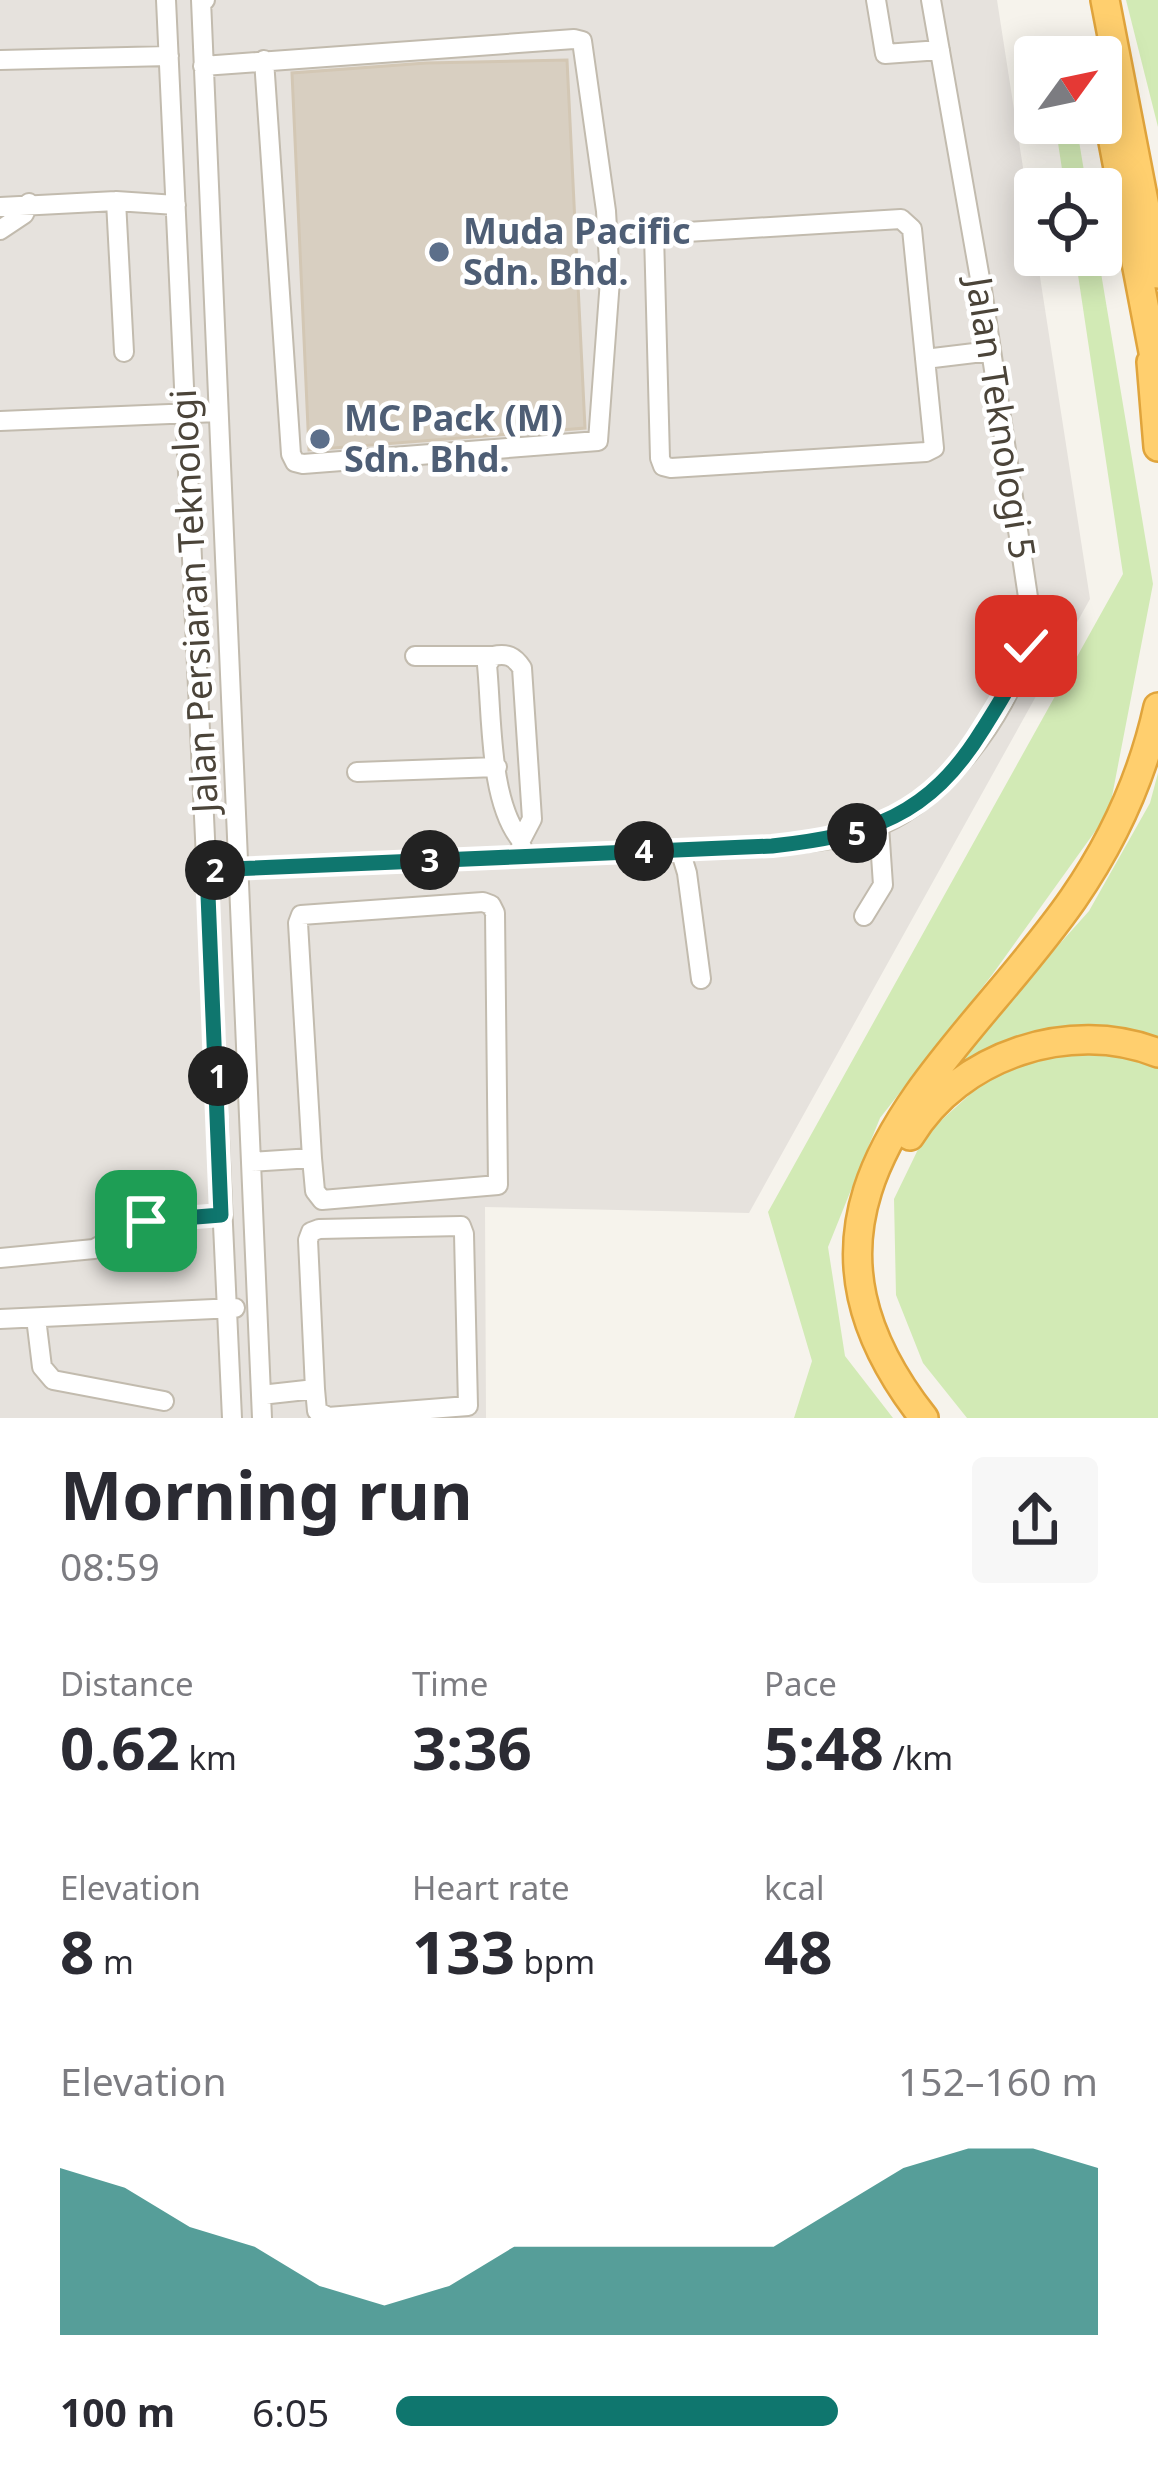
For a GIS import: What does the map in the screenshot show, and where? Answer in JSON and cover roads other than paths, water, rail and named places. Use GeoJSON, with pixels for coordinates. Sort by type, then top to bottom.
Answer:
{"type":"FeatureCollection","features":[{"type":"Feature","properties":{"kind":"highway"},"geometry":{"type":"LineString","coordinates":[[1086,0],[1093,36]]}},
{"type":"Feature","properties":{"kind":"highway"},"geometry":{"type":"LineString","coordinates":[[1105,0],[1158,274]]}},
{"type":"Feature","properties":{"kind":"highway"},"geometry":{"type":"LineString","coordinates":[[1116,0],[1158,182]]}},
{"type":"Feature","properties":{"kind":"highway"},"geometry":{"type":"LineString","coordinates":[[1113,144],[1158,378]]}},
{"type":"Feature","properties":{"kind":"highway"},"geometry":{"type":"LineString","coordinates":[[1150,337],[1158,447]]}},
{"type":"Feature","properties":{"kind":"highway"},"geometry":{"type":"LineString","coordinates":[[923,1418],[890,1369],[858,1275],[866,1191],[903,1113],[944,1055],[1071,902],[1102,854],[1146,758],[1158,707]]}},
{"type":"Feature","properties":{"kind":"highway"},"geometry":{"type":"LineString","coordinates":[[946,1418],[898,1351],[876,1274],[882,1190],[898,1154],[943,1094],[1002,1058],[1074,1039],[1113,1038],[1158,1053]]}},
{"type":"Feature","properties":{"kind":"street","name":"Jalan Persiaran Teknologi"},"geometry":{"type":"LineString","coordinates":[[166,0],[232,1418]]}},
{"type":"Feature","properties":{"kind":"street","name":"Jalan Persiaran Teknologi"},"geometry":{"type":"LineString","coordinates":[[203,0],[202,66],[262,1418]]}},
{"type":"Feature","properties":{"kind":"street"},"geometry":{"type":"LineString","coordinates":[[876,0],[885,53],[940,50]]}},
{"type":"Feature","properties":{"kind":"street","name":"Jalan Teknologi 5"},"geometry":{"type":"LineString","coordinates":[[207,870],[522,848],[680,850],[826,840],[879,826],[923,801],[953,772],[1009,688],[1026,646],[1028,597],[931,0]]}},
{"type":"Feature","properties":{"kind":"street"},"geometry":{"type":"LineString","coordinates":[[202,66],[264,60],[574,39],[582,41],[606,211],[610,280],[598,441],[295,462],[264,60]]}},
{"type":"Feature","properties":{"kind":"street"},"geometry":{"type":"LineString","coordinates":[[0,60],[169,56]]}},
{"type":"Feature","properties":{"kind":"street"},"geometry":{"type":"LineString","coordinates":[[0,207],[116,201],[176,206]]}},
{"type":"Feature","properties":{"kind":"street"},"geometry":{"type":"LineString","coordinates":[[116,201],[124,352]]}},
{"type":"Feature","properties":{"kind":"street"},"geometry":{"type":"LineString","coordinates":[[0,230],[24,214],[29,203]]}},
{"type":"Feature","properties":{"kind":"street"},"geometry":{"type":"LineString","coordinates":[[905,220],[912,229],[925,359],[936,440],[931,451],[667,468],[659,458],[652,237],[661,230],[905,220]]}},
{"type":"Feature","properties":{"kind":"street"},"geometry":{"type":"LineString","coordinates":[[925,359],[991,351]]}},
{"type":"Feature","properties":{"kind":"street"},"geometry":{"type":"LineString","coordinates":[[0,421],[218,412]]}},
{"type":"Feature","properties":{"kind":"street"},"geometry":{"type":"LineString","coordinates":[[415,656],[514,657],[523,668],[532,819],[522,848]]}},
{"type":"Feature","properties":{"kind":"street"},"geometry":{"type":"LineString","coordinates":[[493,656],[487,665],[497,766],[506,822],[522,848]]}},
{"type":"Feature","properties":{"kind":"street"},"geometry":{"type":"LineString","coordinates":[[357,772],[497,766]]}},
{"type":"Feature","properties":{"kind":"street"},"geometry":{"type":"LineString","coordinates":[[864,916],[883,885],[879,826]]}},
{"type":"Feature","properties":{"kind":"street"},"geometry":{"type":"LineString","coordinates":[[680,850],[701,979]]}},
{"type":"Feature","properties":{"kind":"street"},"geometry":{"type":"LineString","coordinates":[[440,904],[491,905],[495,913],[497,1186],[322,1200],[315,1191],[312,1158],[301,915],[440,904]]}},
{"type":"Feature","properties":{"kind":"street"},"geometry":{"type":"LineString","coordinates":[[251,1162],[312,1158]]}},
{"type":"Feature","properties":{"kind":"street"},"geometry":{"type":"LineString","coordinates":[[0,1258],[94,1250],[146,1221],[221,1215]]}},
{"type":"Feature","properties":{"kind":"street"},"geometry":{"type":"LineString","coordinates":[[461,1226],[467,1406],[323,1416],[317,1411],[315,1389],[311,1232],[461,1226]]}},
{"type":"Feature","properties":{"kind":"street"},"geometry":{"type":"LineString","coordinates":[[0,1319],[257,1308]]}},
{"type":"Feature","properties":{"kind":"street"},"geometry":{"type":"LineString","coordinates":[[36,1318],[42,1367],[53,1380],[164,1401]]}},
{"type":"Feature","properties":{"kind":"street"},"geometry":{"type":"LineString","coordinates":[[261,1395],[315,1389]]}},
{"type":"Feature","properties":{"kind":"place","name":"Muda Pacific Sdn. Bhd."},"geometry":{"type":"Point","coordinates":[439,252]}},
{"type":"Feature","properties":{"kind":"place","name":"MC Pack (M) Sdn. Bhd."},"geometry":{"type":"Point","coordinates":[320,439]}}]}
